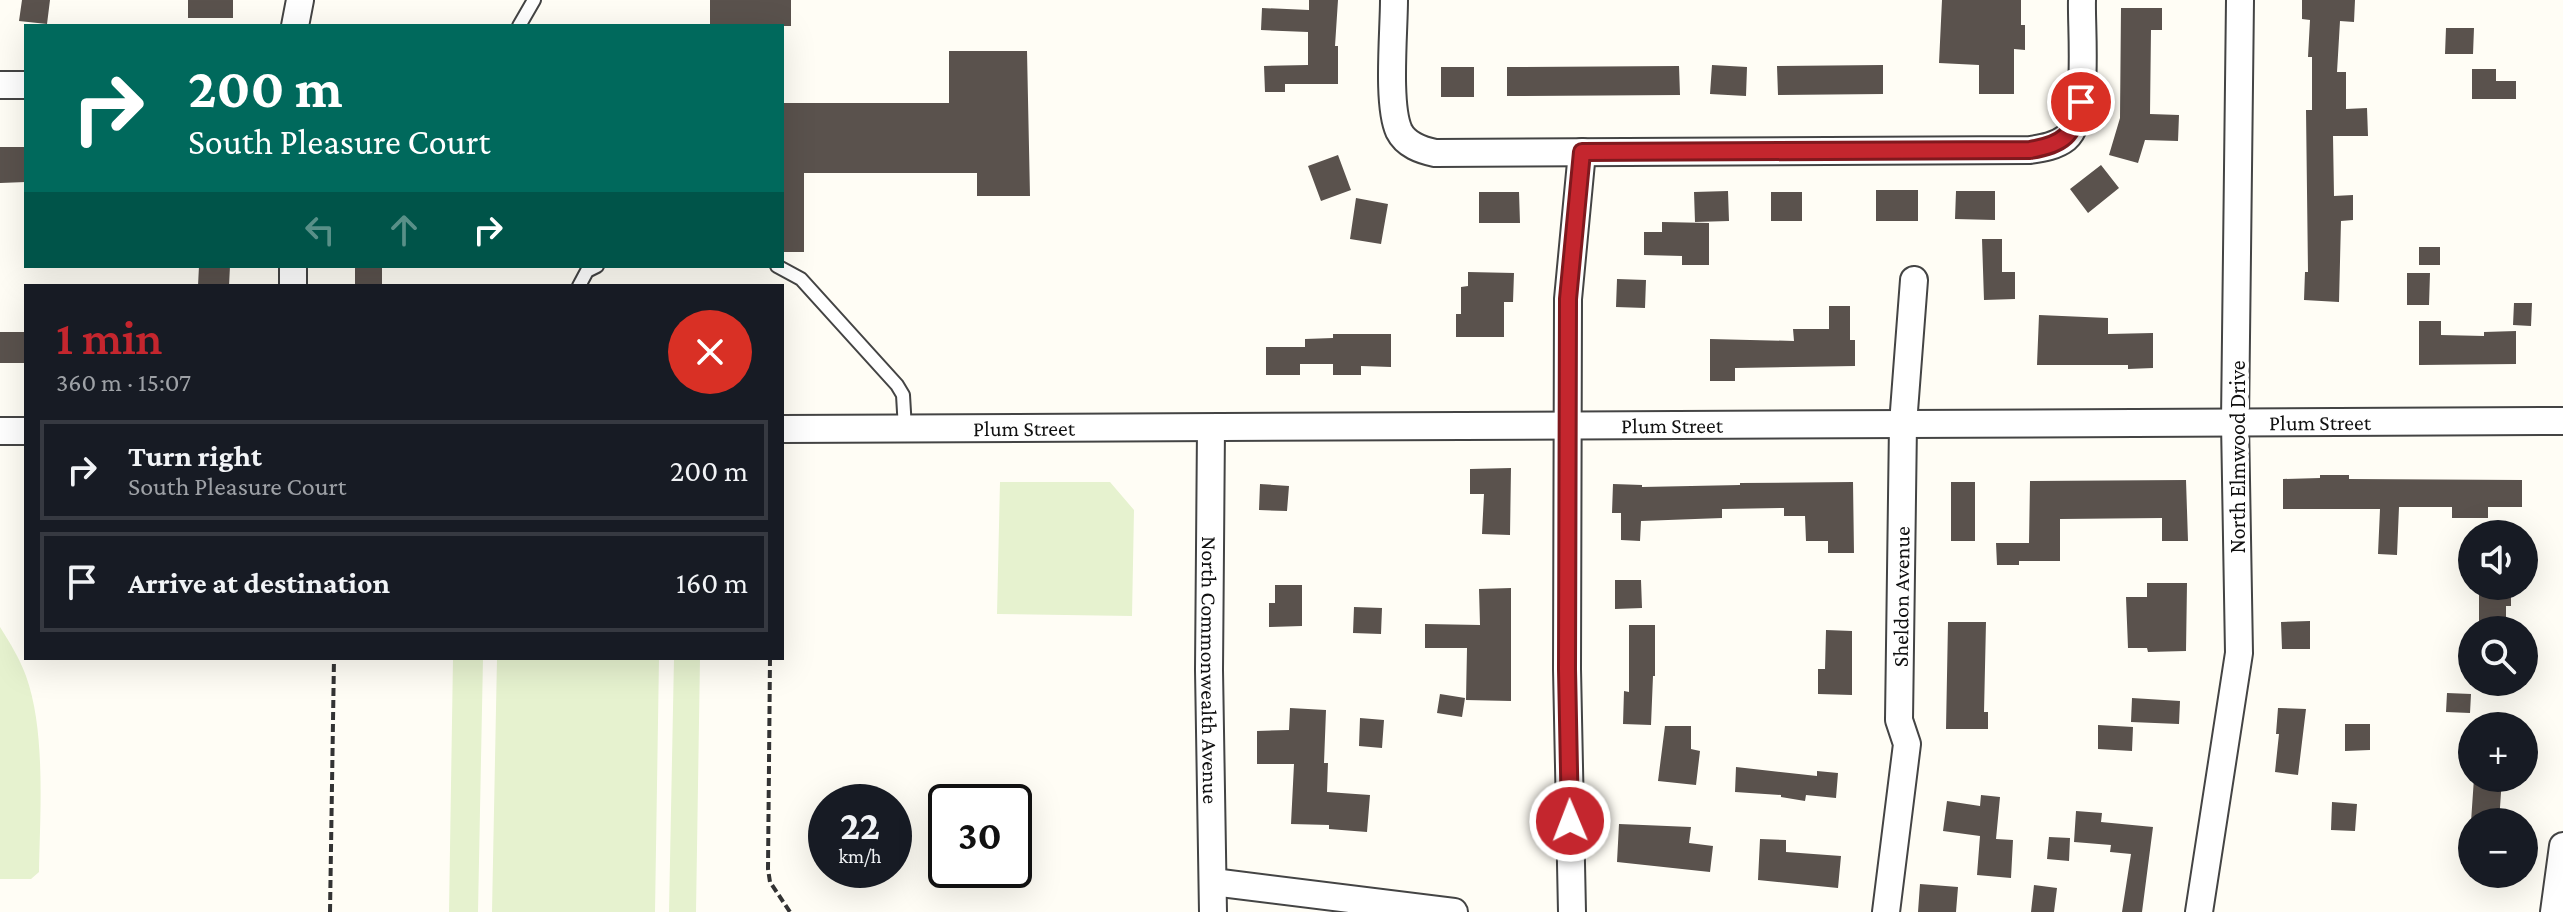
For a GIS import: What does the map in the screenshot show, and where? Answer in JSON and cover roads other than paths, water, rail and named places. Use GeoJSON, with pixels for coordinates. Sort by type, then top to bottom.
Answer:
{"type":"FeatureCollection","features":[{"type":"Feature","properties":{"kind":"street"},"geometry":{"type":"LineString","coordinates":[[295,24],[300,0]]}},
{"type":"Feature","properties":{"kind":"street"},"geometry":{"type":"LineString","coordinates":[[1394,0],[1395,116],[1404,139],[1424,151],[1435,153],[2030,150],[2050,147],[2067,137],[2076,122],[2081,102],[2082,0]]}},
{"type":"Feature","properties":{"kind":"street","name":"North Elmwood Drive"},"geometry":{"type":"LineString","coordinates":[[2199,912],[2239,653],[2235,422],[2240,0]]}},
{"type":"Feature","properties":{"kind":"street"},"geometry":{"type":"LineString","coordinates":[[0,85],[24,85]]}},
{"type":"Feature","properties":{"kind":"street"},"geometry":{"type":"LineString","coordinates":[[1572,912],[1567,669],[1568,299],[1582,152]]}},
{"type":"Feature","properties":{"kind":"street","name":"Sheldon Avenue"},"geometry":{"type":"LineString","coordinates":[[1886,912],[1907,744],[1899,720],[1903,424],[1914,280]]}},
{"type":"Feature","properties":{"kind":"street","name":"Plum Street"},"geometry":{"type":"LineString","coordinates":[[784,429],[2563,421]]}},
{"type":"Feature","properties":{"kind":"street","name":"North Commonwealth Avenue"},"geometry":{"type":"LineString","coordinates":[[1211,428],[1209,670],[1213,912]]}},
{"type":"Feature","properties":{"kind":"street"},"geometry":{"type":"LineString","coordinates":[[0,431],[24,431]]}},
{"type":"Feature","properties":{"kind":"street"},"geometry":{"type":"LineString","coordinates":[[2554,912],[2563,846]]}},
{"type":"Feature","properties":{"kind":"street"},"geometry":{"type":"LineString","coordinates":[[1213,882],[1454,912]]}},
{"type":"Feature","properties":{"kind":"lane"},"geometry":{"type":"LineString","coordinates":[[520,24],[534,0]]}},
{"type":"Feature","properties":{"kind":"lane"},"geometry":{"type":"LineString","coordinates":[[580,284],[587,271],[593,268]]}},
{"type":"Feature","properties":{"kind":"lane"},"geometry":{"type":"LineString","coordinates":[[781,268],[801,279],[897,385],[903,395],[905,429]]}}]}
